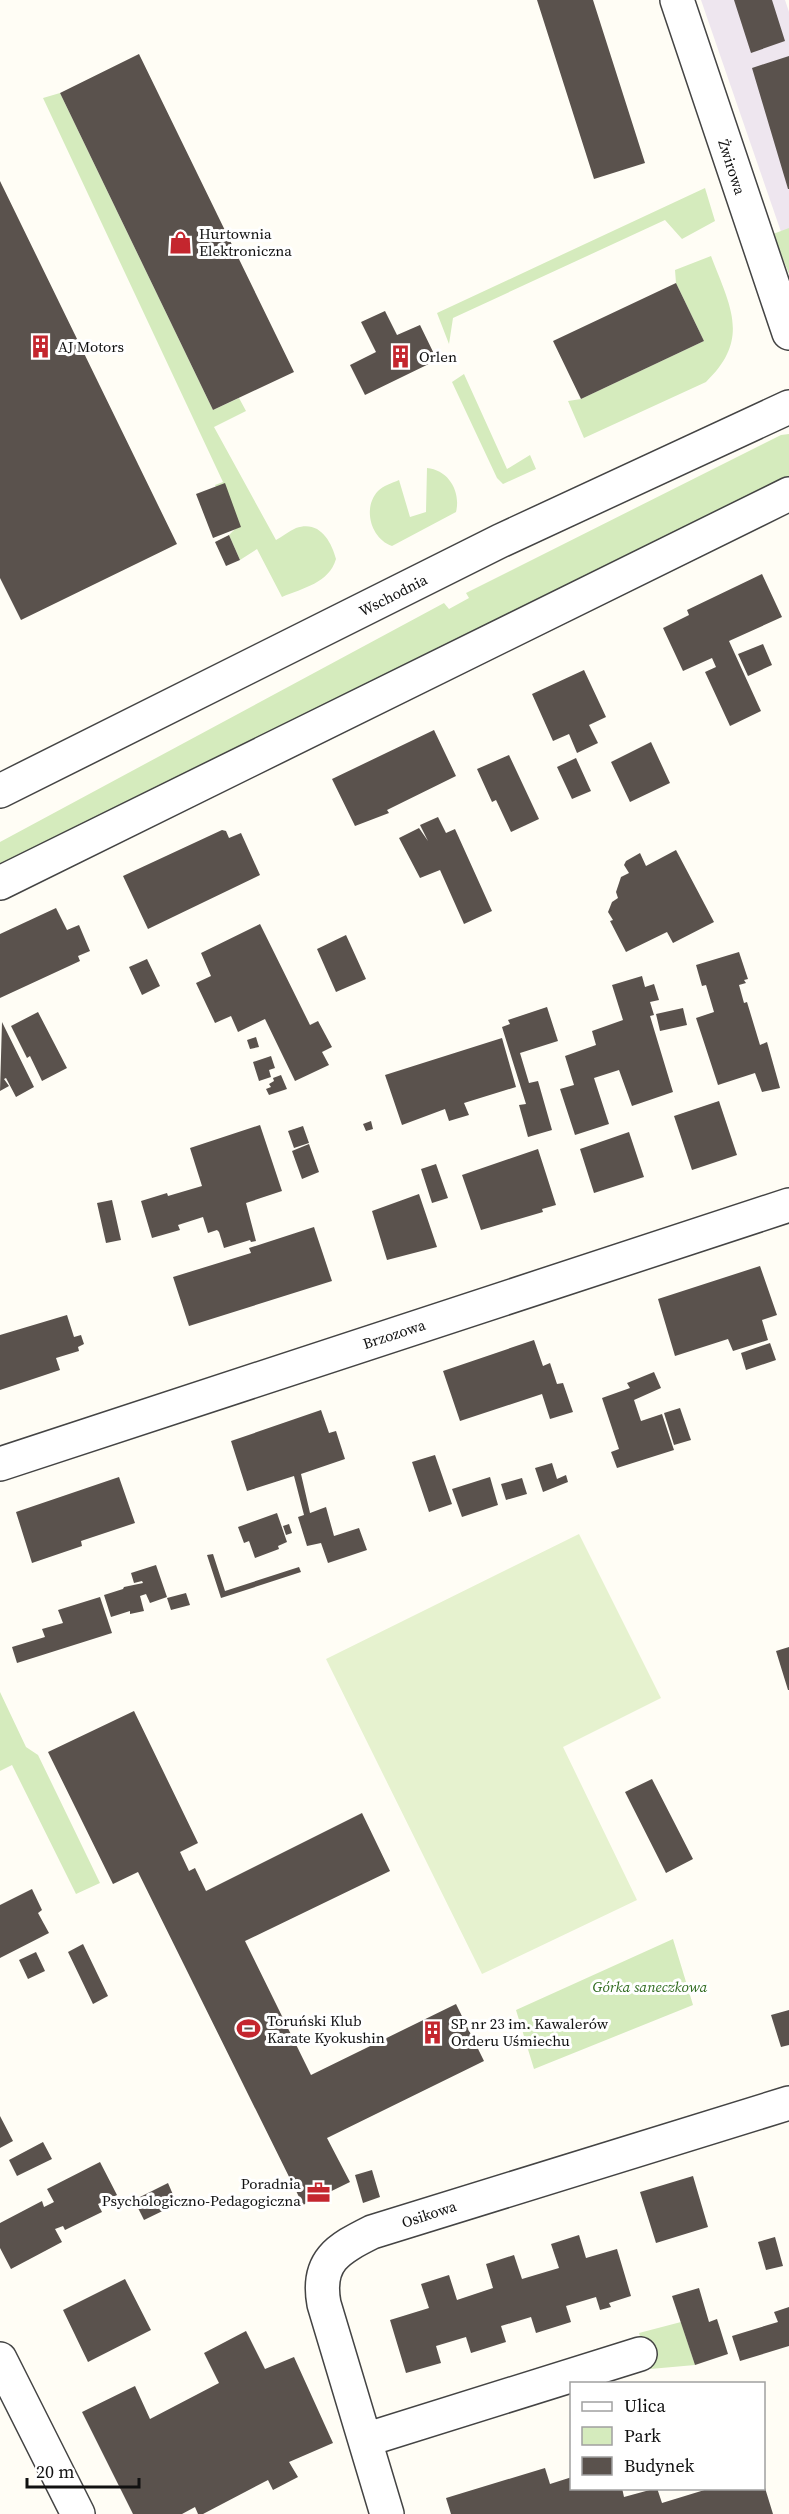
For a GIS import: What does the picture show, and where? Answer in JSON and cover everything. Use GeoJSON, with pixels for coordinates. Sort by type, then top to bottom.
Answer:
{"type":"FeatureCollection","features":[{"type":"Feature","properties":{"kind":"street","name":"Żwirowa"},"geometry":{"type":"LineString","coordinates":[[676,0],[789,333]]}},
{"type":"Feature","properties":{"kind":"street","name":"Wschodnia"},"geometry":{"type":"LineString","coordinates":[[0,791],[500,540],[789,407]]}},
{"type":"Feature","properties":{"kind":"street"},"geometry":{"type":"LineString","coordinates":[[0,883],[789,494]]}},
{"type":"Feature","properties":{"kind":"street","name":"Brzozowa"},"geometry":{"type":"LineString","coordinates":[[0,1464],[789,1205]]}},
{"type":"Feature","properties":{"kind":"street","name":"Osikowa"},"geometry":{"type":"LineString","coordinates":[[387,2514],[322,2293],[328,2262],[345,2246],[372,2232],[789,2103]]}},
{"type":"Feature","properties":{"kind":"street"},"geometry":{"type":"LineString","coordinates":[[365,2440],[640,2354]]}},
{"type":"Feature","properties":{"kind":"street"},"geometry":{"type":"LineString","coordinates":[[2,2368],[78,2514]]}},
{"type":"Feature","properties":{"kind":"shaded area"},"geometry":{"type":"Polygon","coordinates":[[[701,0],[785,0],[789,12],[789,255],[701,0]]]}},
{"type":"Feature","properties":{"kind":"green space"},"geometry":{"type":"Polygon","coordinates":[[[60,93],[213,410],[239,398],[246,411],[214,427],[276,540],[304,526],[323,533],[331,545],[336,559],[333,567],[328,574],[314,584],[282,597],[257,549],[240,560],[229,535],[236,528],[215,485],[223,482],[43,98],[60,93]]]}},
{"type":"Feature","properties":{"kind":"green space"},"geometry":{"type":"Polygon","coordinates":[[[705,188],[715,221],[682,239],[665,220],[453,318],[449,344],[437,313],[705,188]]]}},
{"type":"Feature","properties":{"kind":"green space"},"geometry":{"type":"Polygon","coordinates":[[[789,228],[789,274],[773,234],[789,228]]]}},
{"type":"Feature","properties":{"kind":"green space"},"geometry":{"type":"Polygon","coordinates":[[[711,256],[725,291],[732,322],[732,336],[728,351],[720,366],[706,382],[584,438],[568,401],[581,399],[704,341],[676,283],[675,270],[711,256]]]}},
{"type":"Feature","properties":{"kind":"green space"},"geometry":{"type":"Polygon","coordinates":[[[464,374],[507,469],[530,455],[536,469],[503,484],[497,478],[452,382],[464,374]]]}},
{"type":"Feature","properties":{"kind":"green space"},"geometry":{"type":"Polygon","coordinates":[[[789,434],[789,476],[0,865],[0,842],[444,603],[449,609],[469,598],[466,593],[781,435],[789,434]]]}},
{"type":"Feature","properties":{"kind":"green space"},"geometry":{"type":"Polygon","coordinates":[[[427,468],[442,473],[452,483],[457,497],[456,512],[392,546],[379,537],[374,530],[370,514],[373,498],[380,489],[399,480],[410,517],[426,512],[427,468]]]}},
{"type":"Feature","properties":{"kind":"green space"},"geometry":{"type":"Polygon","coordinates":[[[579,1534],[661,1698],[563,1747],[637,1900],[482,1974],[326,1659],[579,1534]]]}},
{"type":"Feature","properties":{"kind":"green space"},"geometry":{"type":"Polygon","coordinates":[[[0,1692],[26,1747],[38,1755],[100,1883],[76,1894],[12,1765],[0,1771],[0,1692]]]}},
{"type":"Feature","properties":{"kind":"green space","name":"Górka saneczkowa"},"geometry":{"type":"Polygon","coordinates":[[[673,1939],[693,2005],[534,2069],[516,2010],[673,1939]]]}},
{"type":"Feature","properties":{"kind":"green space"},"geometry":{"type":"Polygon","coordinates":[[[681,2322],[695,2365],[650,2369],[639,2333],[681,2322]]]}},
{"type":"Feature","properties":{"kind":"building"},"geometry":{"type":"Polygon","coordinates":[[[537,0],[593,0],[645,163],[594,179],[537,0]]]}},
{"type":"Feature","properties":{"kind":"building"},"geometry":{"type":"Polygon","coordinates":[[[734,0],[772,0],[785,41],[751,53],[734,0]]]}},
{"type":"Feature","properties":{"kind":"building","name":"Hurtownia Elektroniczna"},"geometry":{"type":"Polygon","coordinates":[[[139,54],[294,372],[213,410],[60,93],[139,54]]]}},
{"type":"Feature","properties":{"kind":"building"},"geometry":{"type":"Polygon","coordinates":[[[789,56],[789,189],[788,189],[752,68],[789,56]]]}},
{"type":"Feature","properties":{"kind":"building","name":"AJ Motors"},"geometry":{"type":"Polygon","coordinates":[[[0,181],[177,544],[21,620],[0,578],[0,181]]]}},
{"type":"Feature","properties":{"kind":"building"},"geometry":{"type":"Polygon","coordinates":[[[676,283],[704,341],[581,399],[553,341],[676,283]]]}},
{"type":"Feature","properties":{"kind":"building","name":"Orlen"},"geometry":{"type":"Polygon","coordinates":[[[385,311],[397,335],[420,325],[437,360],[365,395],[350,365],[376,352],[361,322],[385,311]]]}},
{"type":"Feature","properties":{"kind":"building"},"geometry":{"type":"Polygon","coordinates":[[[225,483],[241,527],[213,538],[196,494],[225,483]]]}},
{"type":"Feature","properties":{"kind":"building"},"geometry":{"type":"Polygon","coordinates":[[[229,535],[240,560],[226,566],[215,542],[229,535]]]}},
{"type":"Feature","properties":{"kind":"building"},"geometry":{"type":"Polygon","coordinates":[[[762,574],[782,617],[729,641],[761,711],[730,726],[705,672],[716,667],[712,658],[683,671],[663,628],[689,615],[687,610],[762,574]]]}},
{"type":"Feature","properties":{"kind":"building"},"geometry":{"type":"Polygon","coordinates":[[[763,644],[772,665],[748,676],[738,654],[763,644]]]}},
{"type":"Feature","properties":{"kind":"building"},"geometry":{"type":"Polygon","coordinates":[[[584,670],[606,717],[589,725],[598,743],[577,753],[569,734],[553,741],[532,694],[584,670]]]}},
{"type":"Feature","properties":{"kind":"building"},"geometry":{"type":"Polygon","coordinates":[[[434,730],[456,776],[387,810],[389,813],[355,826],[332,779],[434,730]]]}},
{"type":"Feature","properties":{"kind":"building"},"geometry":{"type":"Polygon","coordinates":[[[651,742],[670,783],[630,802],[611,762],[651,742]]]}},
{"type":"Feature","properties":{"kind":"building"},"geometry":{"type":"Polygon","coordinates":[[[509,755],[539,819],[511,832],[496,800],[492,802],[477,769],[509,755]]]}},
{"type":"Feature","properties":{"kind":"building"},"geometry":{"type":"Polygon","coordinates":[[[576,758],[591,791],[572,799],[557,767],[576,758]]]}},
{"type":"Feature","properties":{"kind":"building"},"geometry":{"type":"Polygon","coordinates":[[[438,817],[446,833],[455,829],[492,911],[464,924],[440,870],[420,878],[399,838],[419,828],[428,841],[420,825],[438,817]]]}},
{"type":"Feature","properties":{"kind":"building"},"geometry":{"type":"Polygon","coordinates":[[[222,830],[226,831],[229,838],[241,833],[260,875],[148,929],[123,876],[222,830]]]}},
{"type":"Feature","properties":{"kind":"building"},"geometry":{"type":"Polygon","coordinates":[[[676,850],[714,922],[673,943],[667,932],[626,952],[610,921],[613,920],[608,912],[612,902],[618,898],[616,892],[621,877],[629,873],[624,865],[626,861],[640,853],[646,866],[676,850]]]}},
{"type":"Feature","properties":{"kind":"building"},"geometry":{"type":"Polygon","coordinates":[[[56,908],[67,930],[79,925],[90,951],[78,956],[80,961],[0,998],[0,934],[56,908]]]}},
{"type":"Feature","properties":{"kind":"building"},"geometry":{"type":"Polygon","coordinates":[[[260,924],[310,1025],[318,1021],[332,1047],[322,1052],[329,1065],[295,1081],[265,1019],[238,1032],[231,1016],[215,1023],[196,983],[211,976],[201,953],[260,924]]]}},
{"type":"Feature","properties":{"kind":"building"},"geometry":{"type":"Polygon","coordinates":[[[346,935],[366,979],[336,992],[317,949],[346,935]]]}},
{"type":"Feature","properties":{"kind":"building"},"geometry":{"type":"Polygon","coordinates":[[[739,952],[748,979],[744,980],[746,983],[739,985],[744,1003],[747,1002],[760,1045],[767,1042],[780,1088],[762,1092],[755,1073],[718,1085],[696,1018],[714,1012],[706,985],[702,986],[696,965],[739,952]]]}},
{"type":"Feature","properties":{"kind":"building"},"geometry":{"type":"Polygon","coordinates":[[[147,959],[160,986],[142,995],[129,967],[147,959]]]}},
{"type":"Feature","properties":{"kind":"building"},"geometry":{"type":"Polygon","coordinates":[[[642,976],[645,987],[654,984],[659,1000],[650,1002],[654,1015],[650,1016],[673,1092],[632,1106],[619,1070],[594,1078],[609,1124],[575,1135],[560,1089],[574,1085],[565,1056],[596,1045],[592,1031],[623,1020],[612,985],[642,976]]]}},
{"type":"Feature","properties":{"kind":"building"},"geometry":{"type":"Polygon","coordinates":[[[547,1007],[558,1041],[520,1053],[529,1083],[538,1081],[552,1130],[528,1137],[519,1105],[526,1104],[502,1027],[510,1024],[508,1020],[547,1007]]]}},
{"type":"Feature","properties":{"kind":"building"},"geometry":{"type":"Polygon","coordinates":[[[683,1008],[687,1025],[660,1031],[656,1014],[683,1008]]]}},
{"type":"Feature","properties":{"kind":"building"},"geometry":{"type":"Polygon","coordinates":[[[38,1012],[67,1068],[42,1081],[30,1056],[27,1058],[11,1026],[38,1012]]]}},
{"type":"Feature","properties":{"kind":"building"},"geometry":{"type":"Polygon","coordinates":[[[2,1022],[34,1087],[16,1097],[6,1078],[4,1079],[9,1086],[0,1091],[2,1022]]]}},
{"type":"Feature","properties":{"kind":"building"},"geometry":{"type":"Polygon","coordinates":[[[256,1037],[259,1047],[250,1049],[247,1040],[256,1037]]]}},
{"type":"Feature","properties":{"kind":"building"},"geometry":{"type":"Polygon","coordinates":[[[502,1038],[516,1087],[464,1103],[469,1115],[449,1121],[445,1109],[402,1125],[385,1075],[502,1038]]]}},
{"type":"Feature","properties":{"kind":"building"},"geometry":{"type":"Polygon","coordinates":[[[271,1056],[275,1068],[269,1070],[271,1077],[259,1081],[253,1062],[271,1056]]]}},
{"type":"Feature","properties":{"kind":"building"},"geometry":{"type":"Polygon","coordinates":[[[281,1075],[287,1089],[269,1095],[266,1089],[271,1087],[269,1084],[274,1081],[273,1078],[281,1075]]]}},
{"type":"Feature","properties":{"kind":"building"},"geometry":{"type":"Polygon","coordinates":[[[719,1101],[737,1155],[692,1170],[674,1116],[719,1101]]]}},
{"type":"Feature","properties":{"kind":"building"},"geometry":{"type":"Polygon","coordinates":[[[371,1121],[373,1129],[366,1131],[363,1124],[371,1121]]]}},
{"type":"Feature","properties":{"kind":"building"},"geometry":{"type":"Polygon","coordinates":[[[260,1125],[282,1191],[246,1203],[256,1241],[251,1242],[250,1240],[224,1248],[217,1230],[208,1233],[203,1217],[178,1225],[180,1230],[152,1238],[141,1201],[202,1186],[190,1148],[260,1125]]]}},
{"type":"Feature","properties":{"kind":"building"},"geometry":{"type":"Polygon","coordinates":[[[303,1126],[309,1143],[294,1148],[288,1131],[303,1126]]]}},
{"type":"Feature","properties":{"kind":"building"},"geometry":{"type":"Polygon","coordinates":[[[629,1132],[644,1177],[594,1193],[580,1149],[629,1132]]]}},
{"type":"Feature","properties":{"kind":"building"},"geometry":{"type":"Polygon","coordinates":[[[309,1144],[319,1172],[302,1179],[292,1151],[309,1144]]]}},
{"type":"Feature","properties":{"kind":"building"},"geometry":{"type":"Polygon","coordinates":[[[538,1149],[556,1205],[542,1209],[543,1212],[481,1230],[462,1175],[538,1149]]]}},
{"type":"Feature","properties":{"kind":"building"},"geometry":{"type":"Polygon","coordinates":[[[436,1164],[448,1198],[432,1203],[421,1169],[436,1164]]]}},
{"type":"Feature","properties":{"kind":"building"},"geometry":{"type":"Polygon","coordinates":[[[419,1194],[437,1247],[387,1260],[372,1211],[419,1194]]]}},
{"type":"Feature","properties":{"kind":"building"},"geometry":{"type":"Polygon","coordinates":[[[112,1200],[121,1240],[106,1243],[97,1203],[112,1200]]]}},
{"type":"Feature","properties":{"kind":"building"},"geometry":{"type":"Polygon","coordinates":[[[314,1227],[332,1281],[189,1326],[173,1277],[251,1253],[249,1248],[314,1227]]]}},
{"type":"Feature","properties":{"kind":"building"},"geometry":{"type":"Polygon","coordinates":[[[760,1266],[777,1315],[762,1320],[768,1340],[733,1351],[728,1339],[675,1356],[658,1299],[760,1266]]]}},
{"type":"Feature","properties":{"kind":"building"},"geometry":{"type":"Polygon","coordinates":[[[67,1315],[74,1337],[81,1335],[84,1344],[78,1347],[79,1351],[56,1358],[60,1370],[0,1390],[0,1335],[67,1315]]]}},
{"type":"Feature","properties":{"kind":"building"},"geometry":{"type":"Polygon","coordinates":[[[534,1340],[543,1366],[550,1363],[557,1384],[563,1383],[573,1412],[550,1419],[542,1394],[460,1421],[443,1371],[534,1340]]]}},
{"type":"Feature","properties":{"kind":"building"},"geometry":{"type":"Polygon","coordinates":[[[770,1343],[776,1360],[746,1370],[741,1353],[770,1343]]]}},
{"type":"Feature","properties":{"kind":"building"},"geometry":{"type":"Polygon","coordinates":[[[654,1372],[661,1388],[634,1400],[641,1421],[662,1414],[674,1450],[617,1468],[611,1452],[619,1449],[602,1398],[630,1388],[627,1383],[654,1372]]]}},
{"type":"Feature","properties":{"kind":"building"},"geometry":{"type":"Polygon","coordinates":[[[680,1408],[691,1440],[674,1445],[664,1413],[680,1408]]]}},
{"type":"Feature","properties":{"kind":"building"},"geometry":{"type":"Polygon","coordinates":[[[321,1410],[329,1433],[336,1431],[345,1459],[301,1474],[310,1513],[326,1507],[334,1536],[359,1528],[367,1550],[328,1563],[321,1543],[307,1546],[298,1517],[304,1515],[294,1476],[247,1491],[231,1441],[321,1410]]]}},
{"type":"Feature","properties":{"kind":"building"},"geometry":{"type":"Polygon","coordinates":[[[435,1455],[452,1504],[429,1512],[412,1462],[435,1455]]]}},
{"type":"Feature","properties":{"kind":"building"},"geometry":{"type":"Polygon","coordinates":[[[552,1463],[557,1479],[566,1475],[568,1482],[543,1492],[535,1468],[552,1463]]]}},
{"type":"Feature","properties":{"kind":"building"},"geometry":{"type":"Polygon","coordinates":[[[119,1477],[135,1523],[81,1541],[82,1546],[32,1563],[16,1512],[119,1477]]]}},
{"type":"Feature","properties":{"kind":"building"},"geometry":{"type":"Polygon","coordinates":[[[490,1477],[498,1505],[462,1517],[452,1489],[490,1477]]]}},
{"type":"Feature","properties":{"kind":"building"},"geometry":{"type":"Polygon","coordinates":[[[522,1478],[527,1494],[506,1500],[501,1484],[522,1478]]]}},
{"type":"Feature","properties":{"kind":"building"},"geometry":{"type":"Polygon","coordinates":[[[277,1513],[287,1542],[278,1546],[279,1549],[255,1558],[249,1541],[244,1543],[238,1527],[277,1513]]]}},
{"type":"Feature","properties":{"kind":"building"},"geometry":{"type":"Polygon","coordinates":[[[289,1524],[292,1533],[286,1535],[283,1526],[289,1524]]]}},
{"type":"Feature","properties":{"kind":"building"},"geometry":{"type":"Polygon","coordinates":[[[213,1554],[225,1591],[299,1567],[301,1572],[221,1598],[207,1555],[213,1554]]]}},
{"type":"Feature","properties":{"kind":"building"},"geometry":{"type":"Polygon","coordinates":[[[156,1565],[167,1597],[150,1603],[146,1594],[140,1596],[144,1611],[130,1614],[130,1611],[111,1617],[104,1595],[143,1583],[142,1581],[134,1583],[131,1573],[156,1565]]]}},
{"type":"Feature","properties":{"kind":"building"},"geometry":{"type":"Polygon","coordinates":[[[186,1593],[190,1605],[171,1610],[167,1598],[186,1593]]]}},
{"type":"Feature","properties":{"kind":"building"},"geometry":{"type":"Polygon","coordinates":[[[100,1597],[112,1633],[17,1663],[12,1647],[45,1637],[42,1629],[63,1623],[58,1610],[100,1597]]]}},
{"type":"Feature","properties":{"kind":"building"},"geometry":{"type":"Polygon","coordinates":[[[789,1647],[789,1690],[788,1690],[776,1651],[789,1647]]]}},
{"type":"Feature","properties":{"kind":"building","name":"SP nr 23 im. Kawalerów Orderu Uśmiechu"},"geometry":{"type":"Polygon","coordinates":[[[134,1711],[198,1843],[180,1852],[189,1871],[195,1868],[206,1891],[362,1813],[390,1871],[245,1941],[311,2075],[456,2004],[484,2061],[327,2138],[350,2182],[303,2205],[138,1872],[113,1884],[48,1752],[134,1711]]]}},
{"type":"Feature","properties":{"kind":"building"},"geometry":{"type":"Polygon","coordinates":[[[652,1779],[693,1859],[666,1873],[625,1792],[652,1779]]]}},
{"type":"Feature","properties":{"kind":"building"},"geometry":{"type":"Polygon","coordinates":[[[32,1889],[42,1910],[38,1913],[49,1933],[0,1958],[0,1905],[32,1889]]]}},
{"type":"Feature","properties":{"kind":"building"},"geometry":{"type":"Polygon","coordinates":[[[83,1944],[108,1996],[93,2004],[68,1952],[83,1944]]]}},
{"type":"Feature","properties":{"kind":"building"},"geometry":{"type":"Polygon","coordinates":[[[36,1952],[45,1971],[28,1979],[19,1960],[36,1952]]]}},
{"type":"Feature","properties":{"kind":"building"},"geometry":{"type":"Polygon","coordinates":[[[789,2010],[789,2045],[781,2047],[771,2015],[789,2010]]]}},
{"type":"Feature","properties":{"kind":"building"},"geometry":{"type":"Polygon","coordinates":[[[0,2116],[13,2141],[0,2148],[0,2116]]]}},
{"type":"Feature","properties":{"kind":"building"},"geometry":{"type":"Polygon","coordinates":[[[43,2142],[52,2159],[17,2176],[9,2160],[43,2142]]]}},
{"type":"Feature","properties":{"kind":"building"},"geometry":{"type":"Polygon","coordinates":[[[100,2162],[117,2195],[98,2204],[102,2212],[65,2230],[63,2226],[55,2229],[62,2242],[11,2269],[0,2248],[0,2223],[42,2201],[44,2207],[54,2202],[47,2189],[100,2162]]]}},
{"type":"Feature","properties":{"kind":"building"},"geometry":{"type":"Polygon","coordinates":[[[372,2170],[380,2197],[363,2203],[355,2175],[372,2170]]]}},
{"type":"Feature","properties":{"kind":"building"},"geometry":{"type":"Polygon","coordinates":[[[693,2176],[708,2227],[656,2243],[640,2192],[693,2176]]]}},
{"type":"Feature","properties":{"kind":"building"},"geometry":{"type":"Polygon","coordinates":[[[168,2183],[177,2204],[144,2220],[134,2200],[168,2183]]]}},
{"type":"Feature","properties":{"kind":"building"},"geometry":{"type":"Polygon","coordinates":[[[579,2235],[586,2258],[617,2249],[631,2296],[609,2303],[611,2307],[600,2310],[596,2297],[566,2306],[571,2322],[536,2333],[531,2317],[501,2326],[506,2342],[471,2353],[466,2337],[436,2346],[441,2363],[406,2373],[390,2320],[429,2308],[421,2284],[449,2275],[457,2300],[493,2288],[486,2264],[514,2255],[522,2279],[559,2268],[551,2244],[579,2235]]]}},
{"type":"Feature","properties":{"kind":"building"},"geometry":{"type":"Polygon","coordinates":[[[775,2237],[783,2266],[766,2270],[758,2242],[775,2237]]]}},
{"type":"Feature","properties":{"kind":"building"},"geometry":{"type":"Polygon","coordinates":[[[125,2279],[151,2330],[88,2362],[63,2310],[125,2279]]]}},
{"type":"Feature","properties":{"kind":"building"},"geometry":{"type":"Polygon","coordinates":[[[699,2288],[709,2322],[717,2319],[728,2354],[695,2365],[672,2296],[699,2288]]]}},
{"type":"Feature","properties":{"kind":"building"},"geometry":{"type":"Polygon","coordinates":[[[789,2307],[789,2346],[740,2361],[732,2336],[778,2322],[774,2312],[789,2307]]]}},
{"type":"Feature","properties":{"kind":"building"},"geometry":{"type":"Polygon","coordinates":[[[246,2331],[265,2369],[294,2357],[333,2443],[289,2462],[298,2477],[273,2490],[268,2480],[203,2514],[198,2514],[195,2507],[182,2514],[133,2514],[82,2412],[135,2386],[150,2419],[219,2383],[204,2353],[246,2331]]]}},
{"type":"Feature","properties":{"kind":"building"},"geometry":{"type":"Polygon","coordinates":[[[545,2468],[550,2484],[570,2478],[570,2490],[622,2490],[624,2497],[658,2490],[662,2503],[704,2490],[765,2490],[765,2488],[773,2514],[451,2514],[446,2498],[545,2468]]]}},
{"type":"Feature","properties":{"kind":"place","name":"Hurtownia Elektroniczna"},"geometry":{"type":"Point","coordinates":[181,242]}},
{"type":"Feature","properties":{"kind":"place","name":"AJ Motors"},"geometry":{"type":"Point","coordinates":[40,346]}},
{"type":"Feature","properties":{"kind":"place","name":"Orlen"},"geometry":{"type":"Point","coordinates":[401,356]}},
{"type":"Feature","properties":{"kind":"place","name":"Toruński Klub Karate Kyokushin"},"geometry":{"type":"Point","coordinates":[249,2029]}},
{"type":"Feature","properties":{"kind":"place","name":"SP nr 23 im. Kawalerów Orderu Uśmiechu"},"geometry":{"type":"Point","coordinates":[433,2032]}},
{"type":"Feature","properties":{"kind":"place","name":"Poradnia Psychologiczno-Pedagogiczna"},"geometry":{"type":"Point","coordinates":[319,2192]}}]}
